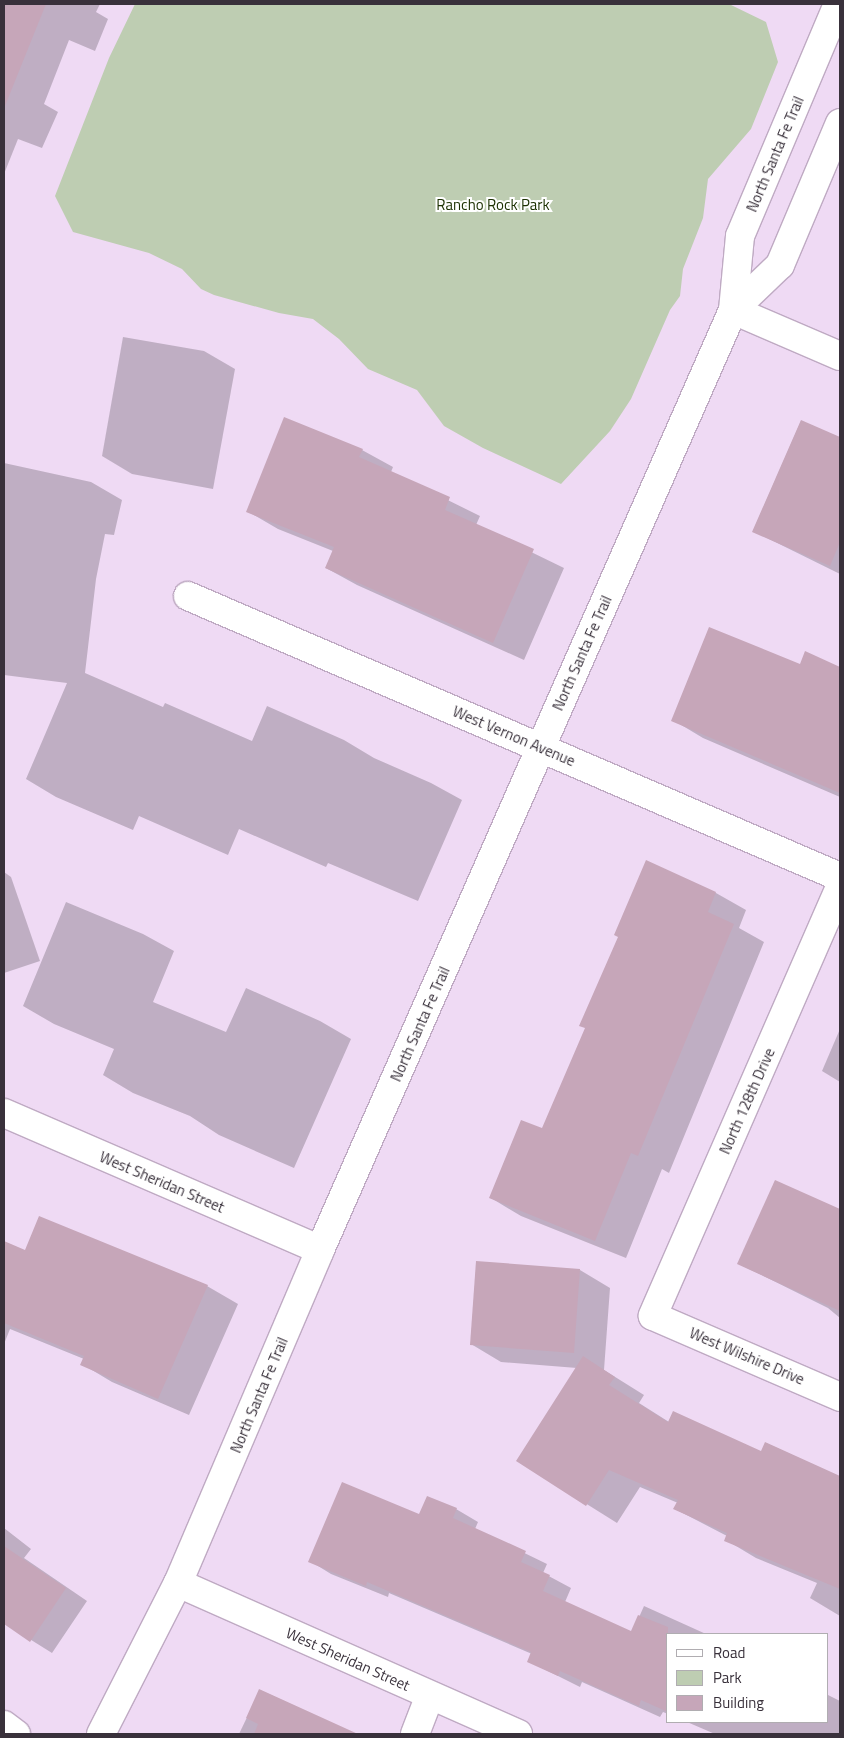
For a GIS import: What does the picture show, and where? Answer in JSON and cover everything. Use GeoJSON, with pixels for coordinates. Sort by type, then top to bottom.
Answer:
{"type":"FeatureCollection","features":[{"type":"Feature","properties":{"kind":"street","name":"North Santa Fe Trail"},"geometry":{"type":"LineString","coordinates":[[101,1734],[178,1582],[320,1250],[733,310],[740,236],[838,4]]}},
{"type":"Feature","properties":{"kind":"street","name":"North Santa Fe Trail"},"geometry":{"type":"LineString","coordinates":[[733,310],[780,265],[840,123]]}},
{"type":"Feature","properties":{"kind":"street"},"geometry":{"type":"LineString","coordinates":[[733,310],[840,356]]}},
{"type":"Feature","properties":{"kind":"street","name":"West Vernon Avenue"},"geometry":{"type":"LineString","coordinates":[[188,596],[840,877]]}},
{"type":"Feature","properties":{"kind":"street","name":"North 128th Drive"},"geometry":{"type":"LineString","coordinates":[[653,1316],[840,887]]}},
{"type":"Feature","properties":{"kind":"street","name":"West Sheridan Street"},"geometry":{"type":"LineString","coordinates":[[4,1113],[320,1250]]}},
{"type":"Feature","properties":{"kind":"street","name":"West Wilshire Drive"},"geometry":{"type":"LineString","coordinates":[[653,1316],[840,1397]]}},
{"type":"Feature","properties":{"kind":"street","name":"West Sheridan Street"},"geometry":{"type":"LineString","coordinates":[[178,1582],[429,1696],[518,1734]]}},
{"type":"Feature","properties":{"kind":"street"},"geometry":{"type":"LineString","coordinates":[[415,1734],[429,1696]]}},
{"type":"Feature","properties":{"kind":"street"},"geometry":{"type":"LineString","coordinates":[[4,1725],[16,1734]]}},
{"type":"Feature","properties":{"kind":"green space","name":"Rancho Rock Park"},"geometry":{"type":"Polygon","coordinates":[[[135,4],[729,4],[766,22],[778,62],[751,129],[708,179],[703,218],[683,269],[680,296],[670,310],[631,399],[610,431],[561,484],[483,448],[444,426],[417,390],[368,369],[339,339],[313,319],[279,313],[214,295],[201,289],[182,269],[149,253],[73,232],[55,196],[109,58],[135,4]]]}},
{"type":"Feature","properties":{"kind":"building"},"geometry":{"type":"Polygon","coordinates":[[[4,4],[46,4],[5,106],[4,106],[4,4]]]}},
{"type":"Feature","properties":{"kind":"building"},"geometry":{"type":"Polygon","coordinates":[[[284,417],[363,449],[359,457],[450,497],[445,510],[534,549],[493,643],[325,568],[334,547],[246,512],[284,417]]]}},
{"type":"Feature","properties":{"kind":"building"},"geometry":{"type":"Polygon","coordinates":[[[801,420],[840,437],[840,542],[830,566],[752,532],[801,420]]]}},
{"type":"Feature","properties":{"kind":"building"},"geometry":{"type":"Polygon","coordinates":[[[709,627],[800,664],[805,651],[840,667],[840,793],[671,721],[709,627]]]}},
{"type":"Feature","properties":{"kind":"building"},"geometry":{"type":"Polygon","coordinates":[[[646,860],[716,892],[708,912],[734,924],[638,1156],[631,1153],[595,1241],[489,1198],[521,1120],[542,1128],[585,1028],[579,1026],[618,937],[614,935],[646,860]]]}},
{"type":"Feature","properties":{"kind":"building"},"geometry":{"type":"Polygon","coordinates":[[[775,1180],[840,1209],[840,1311],[737,1264],[775,1180]]]}},
{"type":"Feature","properties":{"kind":"building"},"geometry":{"type":"Polygon","coordinates":[[[39,1216],[208,1285],[158,1399],[80,1365],[84,1356],[4,1323],[4,1241],[25,1250],[39,1216]]]}},
{"type":"Feature","properties":{"kind":"building"},"geometry":{"type":"Polygon","coordinates":[[[476,1261],[580,1269],[574,1353],[470,1345],[476,1261]]]}},
{"type":"Feature","properties":{"kind":"building"},"geometry":{"type":"Polygon","coordinates":[[[583,1356],[615,1377],[609,1385],[668,1422],[673,1411],[761,1451],[765,1442],[840,1476],[840,1589],[724,1541],[727,1533],[673,1509],[678,1500],[609,1470],[586,1506],[516,1461],[583,1356]]]}},
{"type":"Feature","properties":{"kind":"building"},"geometry":{"type":"Polygon","coordinates":[[[342,1482],[419,1514],[427,1496],[457,1508],[453,1518],[526,1551],[521,1562],[550,1575],[543,1591],[631,1631],[638,1615],[668,1627],[668,1633],[666,1633],[666,1711],[641,1700],[639,1706],[560,1671],[558,1676],[527,1662],[531,1652],[367,1582],[366,1586],[308,1562],[342,1482]]]}},
{"type":"Feature","properties":{"kind":"building"},"geometry":{"type":"Polygon","coordinates":[[[4,1546],[66,1588],[30,1642],[4,1624],[4,1546]]]}},
{"type":"Feature","properties":{"kind":"building"},"geometry":{"type":"Polygon","coordinates":[[[259,1689],[358,1734],[254,1734],[258,1724],[246,1718],[259,1689]]]}}]}
